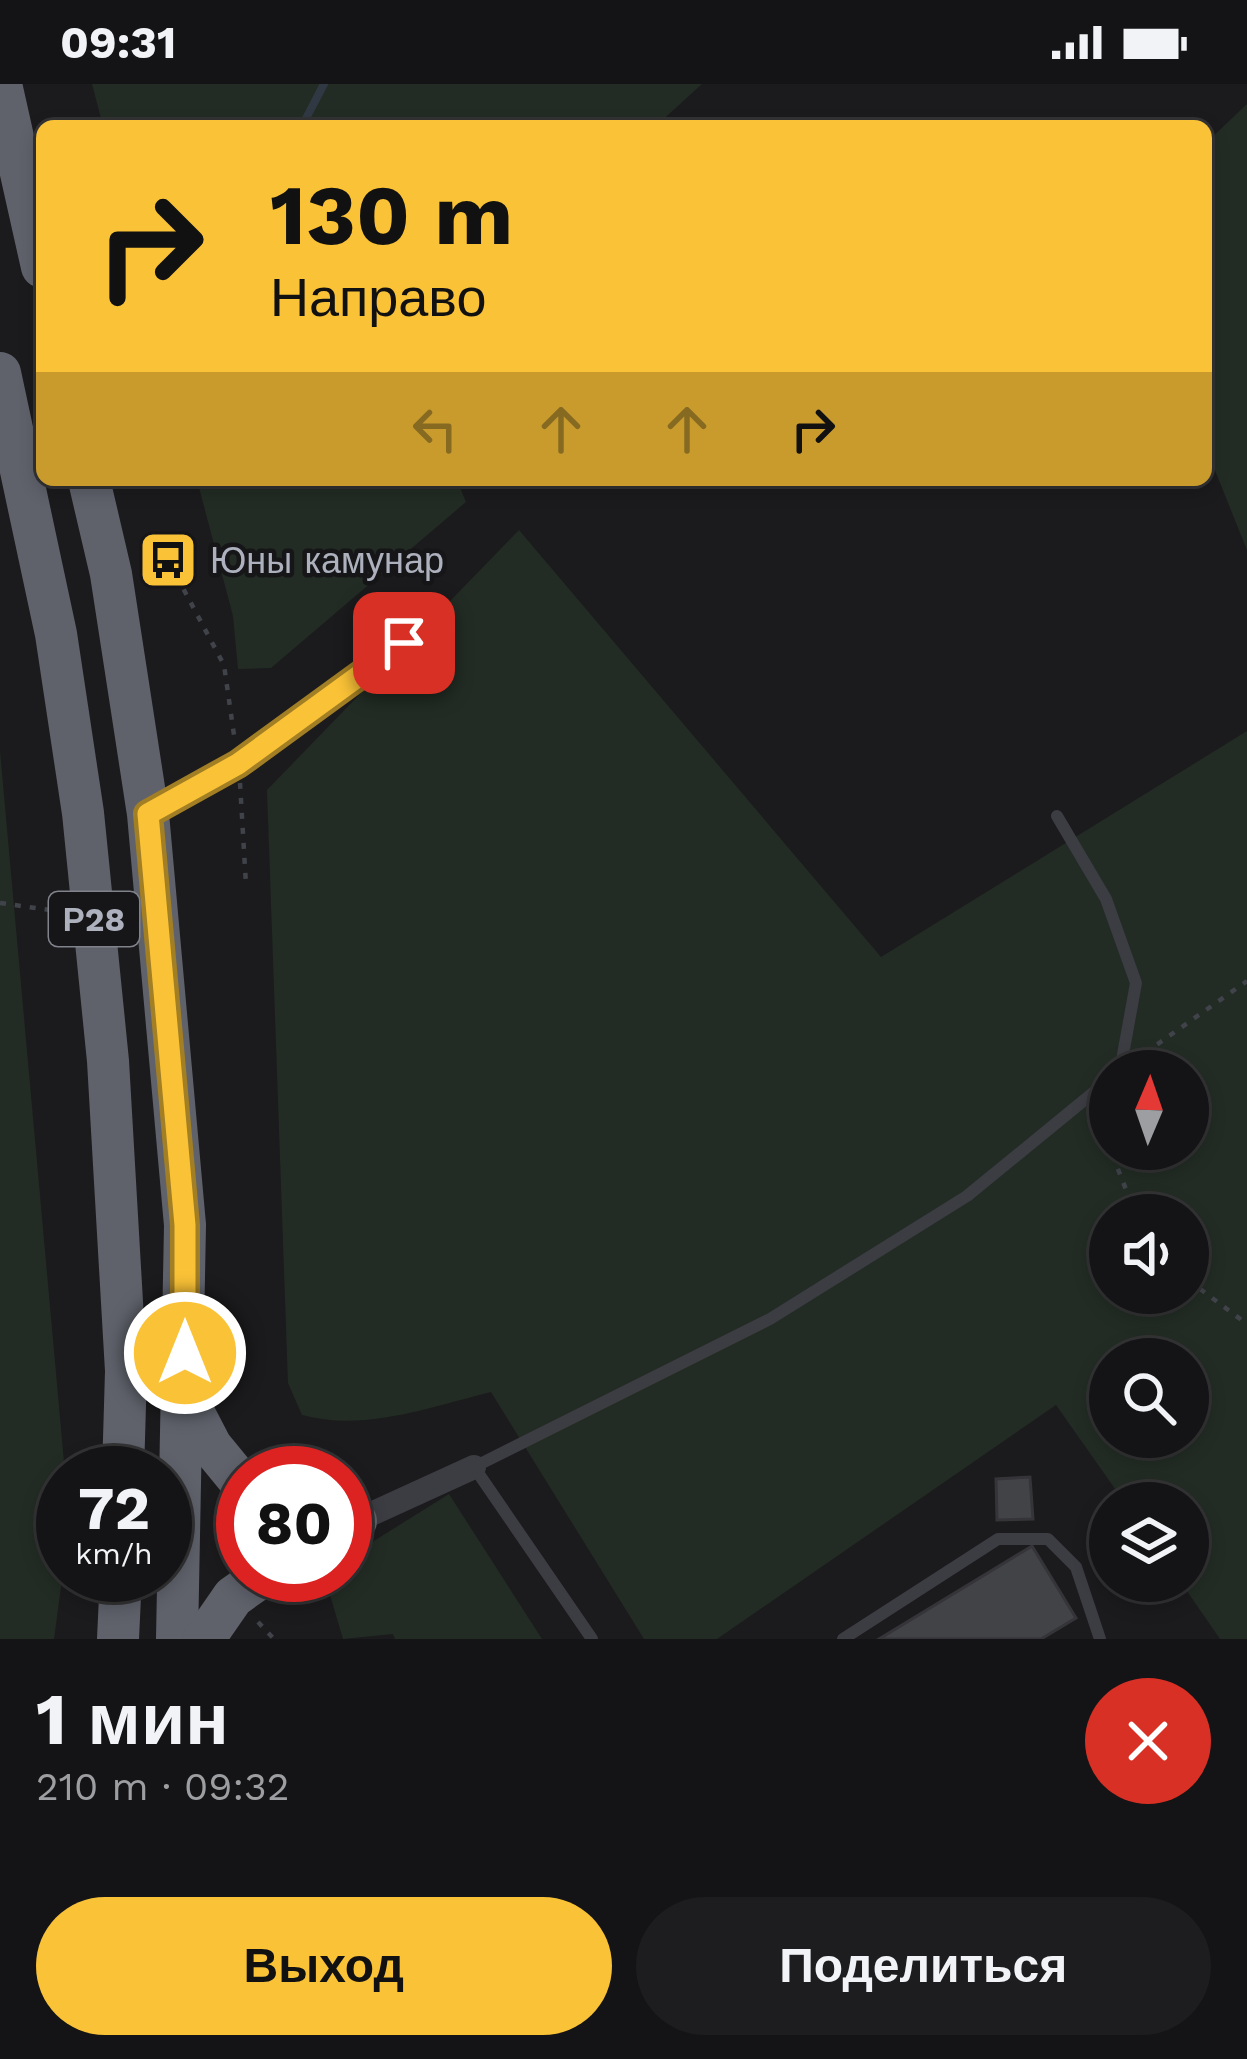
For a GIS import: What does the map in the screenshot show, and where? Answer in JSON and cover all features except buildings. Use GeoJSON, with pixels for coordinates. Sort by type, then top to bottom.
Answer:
{"type":"FeatureCollection","features":[{"type":"Feature","properties":{"kind":"highway"},"geometry":{"type":"LineString","coordinates":[[1,84],[36,240]]}},
{"type":"Feature","properties":{"kind":"highway","name":"Р28"},"geometry":{"type":"LineString","coordinates":[[0,373],[56,634],[83,813],[110,1085],[126,1371],[124,1446]]}},
{"type":"Feature","properties":{"kind":"highway","name":"Р28"},"geometry":{"type":"LineString","coordinates":[[90,486],[111,574],[148,814],[185,1225],[177,1639]]}},
{"type":"Feature","properties":{"kind":"highway"},"geometry":{"type":"LineString","coordinates":[[185,1396],[216,1452]]}},
{"type":"Feature","properties":{"kind":"highway"},"geometry":{"type":"LineString","coordinates":[[118,1639],[120,1602]]}},
{"type":"Feature","properties":{"kind":"highway"},"geometry":{"type":"LineString","coordinates":[[204,1639],[230,1602]]}},
{"type":"Feature","properties":{"kind":"street"},"geometry":{"type":"LineString","coordinates":[[372,1512],[474,1467]]}},
{"type":"Feature","properties":{"kind":"lane"},"geometry":{"type":"LineString","coordinates":[[148,814],[238,764],[404,643]]}},
{"type":"Feature","properties":{"kind":"lane"},"geometry":{"type":"LineString","coordinates":[[1057,816],[1106,899],[1136,982],[1124,1050]]}},
{"type":"Feature","properties":{"kind":"lane"},"geometry":{"type":"LineString","coordinates":[[592,1639],[474,1467],[770,1319],[967,1196],[1089,1096]]}},
{"type":"Feature","properties":{"kind":"lane"},"geometry":{"type":"LineString","coordinates":[[843,1639],[998,1539],[1048,1539],[1076,1567],[1100,1639]]}},
{"type":"Feature","properties":{"kind":"path"},"geometry":{"type":"LineString","coordinates":[[168,560],[224,665],[238,764],[246,885]]}},
{"type":"Feature","properties":{"kind":"path"},"geometry":{"type":"LineString","coordinates":[[0,903],[67,913]]}},
{"type":"Feature","properties":{"kind":"path"},"geometry":{"type":"LineString","coordinates":[[1150,1050],[1247,981]]}},
{"type":"Feature","properties":{"kind":"path"},"geometry":{"type":"LineString","coordinates":[[1209,1296],[1247,1324]]}},
{"type":"Feature","properties":{"kind":"shaded area"},"geometry":{"type":"Polygon","coordinates":[[[92,84],[702,84],[663,120],[101,120],[92,84]]]}},
{"type":"Feature","properties":{"kind":"shaded area"},"geometry":{"type":"Polygon","coordinates":[[[1247,104],[1247,550],[1212,463],[1212,137],[1247,104]]]}},
{"type":"Feature","properties":{"kind":"shaded area"},"geometry":{"type":"Polygon","coordinates":[[[199,486],[459,486],[466,502],[271,668],[238,669],[233,616],[199,486]]]}},
{"type":"Feature","properties":{"kind":"shaded area"},"geometry":{"type":"Polygon","coordinates":[[[519,530],[881,957],[1247,731],[1247,1639],[1220,1639],[1194,1602],[1209,1602],[1209,1482],[1110,1482],[1093,1458],[1209,1458],[1209,1338],[1089,1338],[1089,1452],[1056,1405],[717,1639],[644,1639],[491,1392],[373,1419],[325,1420],[302,1415],[288,1383],[267,790],[519,530]]]}},
{"type":"Feature","properties":{"kind":"shaded area"},"geometry":{"type":"Polygon","coordinates":[[[0,751],[63,1446],[36,1446],[36,1602],[59,1602],[54,1639],[0,1639],[0,751]]]}},
{"type":"Feature","properties":{"kind":"shaded area"},"geometry":{"type":"Polygon","coordinates":[[[449,1494],[542,1639],[395,1639],[393,1634],[343,1639],[332,1602],[372,1602],[372,1542],[449,1494]]]}},
{"type":"Feature","properties":{"kind":"waterway"},"geometry":{"type":"LineString","coordinates":[[305,120],[324,84]]}},
{"type":"Feature","properties":{"kind":"place","name":"Юны камунар"},"geometry":{"type":"Point","coordinates":[168,560]}},
{"type":"Feature","properties":{"kind":"route"},"geometry":{"type":"LineString","coordinates":[[185,1353],[185,1225],[148,814],[238,764],[404,643]]}}]}
